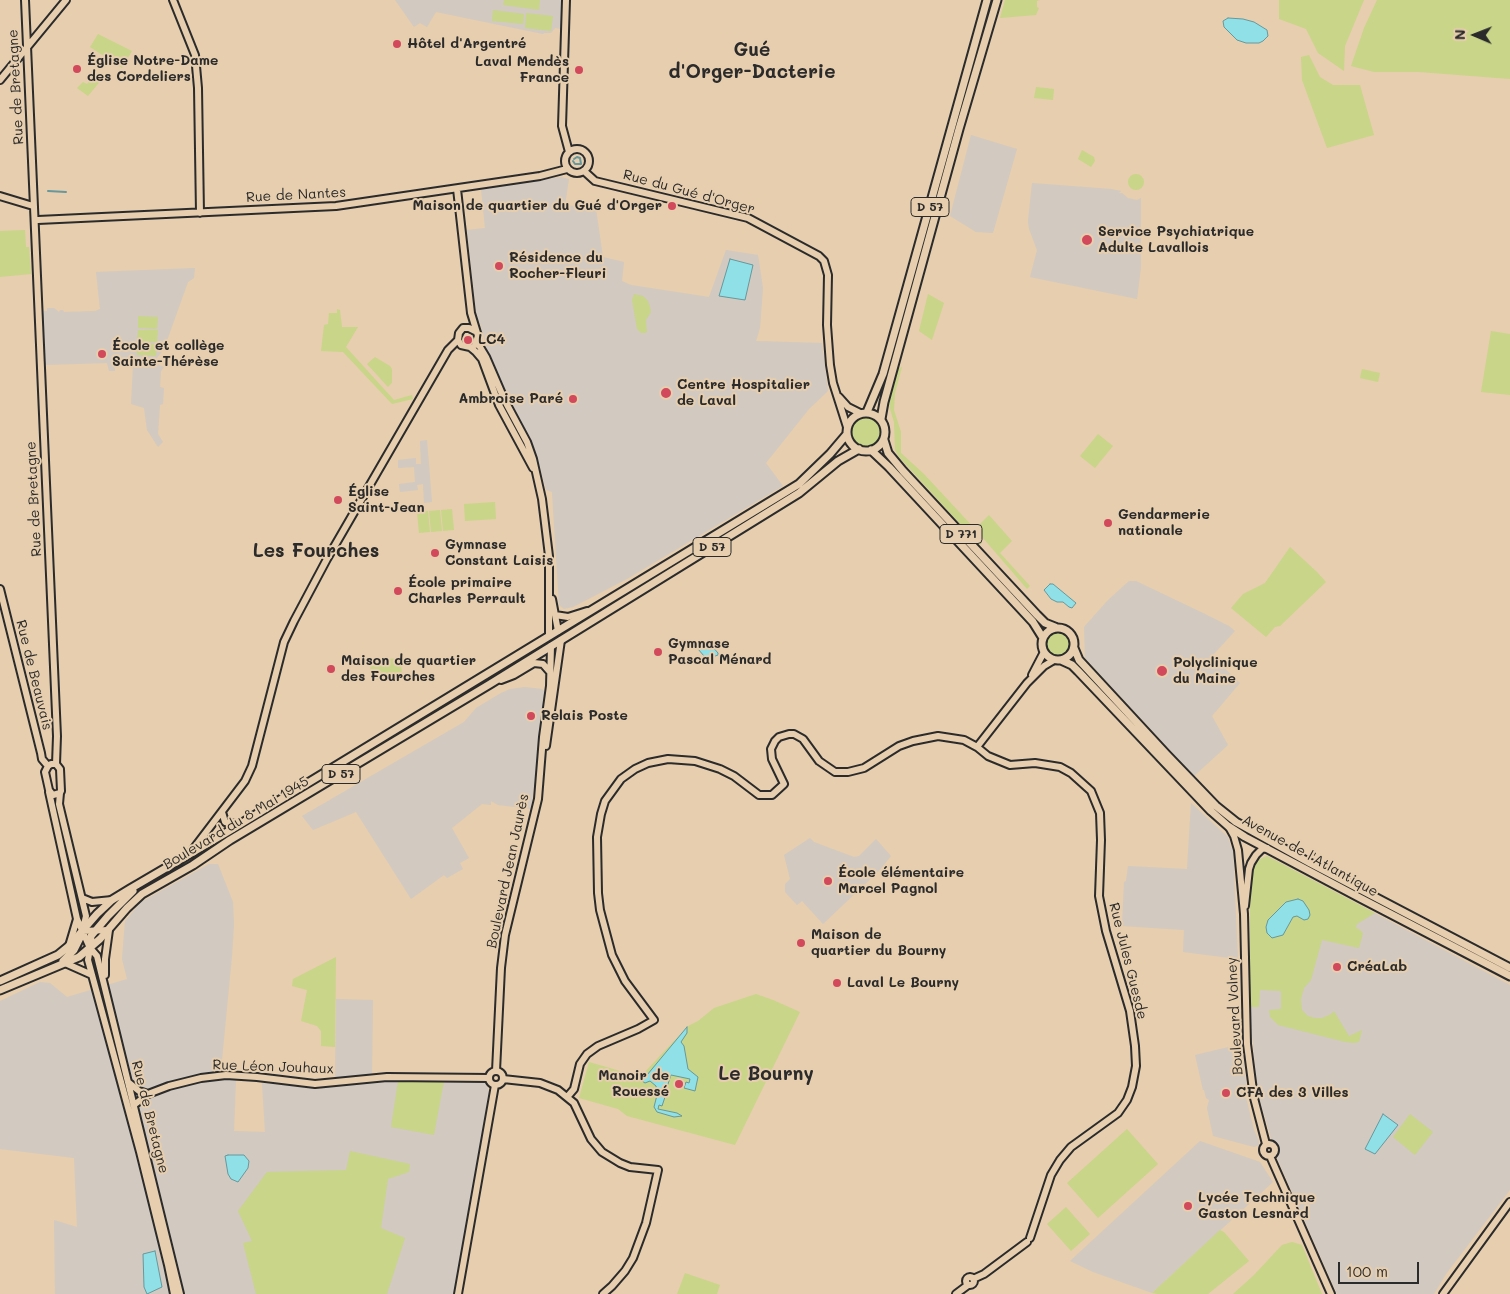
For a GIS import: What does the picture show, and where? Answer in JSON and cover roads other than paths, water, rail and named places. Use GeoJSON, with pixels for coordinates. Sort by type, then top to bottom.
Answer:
{"type":"FeatureCollection","features":[{"type":"Feature","properties":{"kind":"main road","name":"D 57"},"geometry":{"type":"LineString","coordinates":[[863,413],[883,374],[987,0]]}},
{"type":"Feature","properties":{"kind":"main road","name":"D 57"},"geometry":{"type":"LineString","coordinates":[[882,419],[884,402],[959,129],[997,0]]}},
{"type":"Feature","properties":{"kind":"main road"},"geometry":{"type":"LineString","coordinates":[[863,413],[873,413],[882,419],[886,430],[884,440],[876,448],[859,450],[851,443],[847,430],[854,416],[863,413]]}},
{"type":"Feature","properties":{"kind":"main road","name":"Boulevard du 8 Mai 1945"},"geometry":{"type":"LineString","coordinates":[[561,636],[598,607],[799,484],[830,454],[847,430]]}},
{"type":"Feature","properties":{"kind":"main road","name":"D 771"},"geometry":{"type":"LineString","coordinates":[[884,440],[888,453],[903,471],[1037,616],[1055,627]]}},
{"type":"Feature","properties":{"kind":"main road","name":"Boulevard du 8 Mai 1945"},"geometry":{"type":"LineString","coordinates":[[82,931],[112,900],[561,636],[799,493],[838,461],[859,450]]}},
{"type":"Feature","properties":{"kind":"main road","name":"D 771"},"geometry":{"type":"LineString","coordinates":[[871,450],[890,467],[1033,622],[1043,638]]}},
{"type":"Feature","properties":{"kind":"main road"},"geometry":{"type":"LineString","coordinates":[[561,636],[600,611],[606,602]]}},
{"type":"Feature","properties":{"kind":"main road"},"geometry":{"type":"LineString","coordinates":[[1055,627],[1065,628],[1070,631],[1074,639],[1074,648],[1069,656],[1057,660],[1044,652],[1042,647],[1043,638],[1046,633],[1055,627]]}},
{"type":"Feature","properties":{"kind":"main road","name":"Boulevard du 8 Mai 1945"},"geometry":{"type":"LineString","coordinates":[[0,990],[79,957],[109,930],[127,908],[142,894],[193,866],[230,840],[490,684],[500,673],[550,641]]}},
{"type":"Feature","properties":{"kind":"main road","name":"Avenue de l'Atlantique"},"geometry":{"type":"LineString","coordinates":[[1074,648],[1080,660],[1166,754],[1216,806],[1236,822],[1510,968]]}},
{"type":"Feature","properties":{"kind":"main road","name":"Avenue de l'Atlantique"},"geometry":{"type":"LineString","coordinates":[[1057,660],[1072,665],[1078,670],[1211,811],[1228,826],[1510,976]]}},
{"type":"Feature","properties":{"kind":"main road"},"geometry":{"type":"LineString","coordinates":[[90,948],[91,936],[138,886]]}},
{"type":"Feature","properties":{"kind":"main road"},"geometry":{"type":"LineString","coordinates":[[0,981],[52,958],[69,946],[82,931]]}},
{"type":"Feature","properties":{"kind":"main road"},"geometry":{"type":"LineString","coordinates":[[62,964],[74,950],[82,931]]}},
{"type":"Feature","properties":{"kind":"street","name":"Rue de Bretagne"},"geometry":{"type":"LineString","coordinates":[[25,0],[57,736],[56,764],[60,769],[59,804],[86,916],[82,931]]}},
{"type":"Feature","properties":{"kind":"street"},"geometry":{"type":"LineString","coordinates":[[0,80],[66,0]]}},
{"type":"Feature","properties":{"kind":"street"},"geometry":{"type":"LineString","coordinates":[[172,0],[195,54],[198,88],[200,212]]}},
{"type":"Feature","properties":{"kind":"street"},"geometry":{"type":"LineString","coordinates":[[566,0],[562,126],[563,134],[572,150]]}},
{"type":"Feature","properties":{"kind":"street"},"geometry":{"type":"LineString","coordinates":[[572,150],[581,150],[587,154],[588,165],[584,171],[577,173],[568,169],[565,160],[572,150]]}},
{"type":"Feature","properties":{"kind":"street","name":"Rue de Nantes"},"geometry":{"type":"LineString","coordinates":[[38,220],[348,205],[540,176],[568,169]]}},
{"type":"Feature","properties":{"kind":"street","name":"Rue du Gué d'Orger"},"geometry":{"type":"LineString","coordinates":[[584,171],[595,180],[748,218],[819,256],[824,261],[828,275],[828,350],[833,383],[847,430]]}},
{"type":"Feature","properties":{"kind":"street"},"geometry":{"type":"LineString","coordinates":[[457,189],[471,313],[478,336],[477,342],[470,348]]}},
{"type":"Feature","properties":{"kind":"street"},"geometry":{"type":"LineString","coordinates":[[0,196],[33,206],[38,220]]}},
{"type":"Feature","properties":{"kind":"street","name":"Rue de Bretagne"},"geometry":{"type":"LineString","coordinates":[[34,232],[38,220]]}},
{"type":"Feature","properties":{"kind":"street"},"geometry":{"type":"LineString","coordinates":[[191,853],[245,781],[252,766],[284,642],[294,621],[327,559],[448,350],[458,340],[459,333],[466,328],[471,313]]}},
{"type":"Feature","properties":{"kind":"street"},"geometry":{"type":"LineString","coordinates":[[466,328],[475,331]]}},
{"type":"Feature","properties":{"kind":"street"},"geometry":{"type":"LineString","coordinates":[[458,340],[461,345],[470,348],[482,359],[499,405],[536,473]]}},
{"type":"Feature","properties":{"kind":"street"},"geometry":{"type":"LineString","coordinates":[[477,342],[486,357],[505,402],[527,442],[533,459],[545,522],[550,583]]}},
{"type":"Feature","properties":{"kind":"street"},"geometry":{"type":"LineString","coordinates":[[838,396],[848,407],[863,413]]}},
{"type":"Feature","properties":{"kind":"street","name":"Boulevard Jean Jaurès"},"geometry":{"type":"LineString","coordinates":[[541,767],[559,663],[561,636],[555,615],[550,583]]}},
{"type":"Feature","properties":{"kind":"street","name":"Boulevard Jean Jaurès"},"geometry":{"type":"LineString","coordinates":[[496,1071],[501,968],[505,935],[535,817],[541,767],[550,672],[550,583]]}},
{"type":"Feature","properties":{"kind":"street","name":"Rue de Beauvais"},"geometry":{"type":"LineString","coordinates":[[0,589],[42,759],[48,766]]}},
{"type":"Feature","properties":{"kind":"street"},"geometry":{"type":"LineString","coordinates":[[555,615],[568,617],[598,607]]}},
{"type":"Feature","properties":{"kind":"street"},"geometry":{"type":"LineString","coordinates":[[550,641],[556,651],[559,663]]}},
{"type":"Feature","properties":{"kind":"street"},"geometry":{"type":"LineString","coordinates":[[1027,683],[1044,652]]}},
{"type":"Feature","properties":{"kind":"street"},"geometry":{"type":"LineString","coordinates":[[977,747],[1027,683],[1044,666],[1057,660]]}},
{"type":"Feature","properties":{"kind":"street"},"geometry":{"type":"LineString","coordinates":[[490,684],[514,675],[534,663],[543,664],[550,672]]}},
{"type":"Feature","properties":{"kind":"street","name":"Rue Jules Guesde"},"geometry":{"type":"LineString","coordinates":[[568,1096],[574,1089],[580,1064],[587,1054],[598,1046],[654,1020],[630,988],[612,954],[600,910],[598,893],[597,844],[599,824],[605,802],[621,779],[635,769],[648,763],[668,759],[696,761],[734,776],[759,794],[772,795],[784,784],[772,759],[771,749],[779,737],[789,734],[794,734],[803,739],[819,761],[835,772],[848,772],[864,768],[899,746],[926,737],[956,737],[977,747],[988,756],[1010,765],[1035,763],[1060,767],[1081,780],[1091,791],[1097,802],[1101,825],[1100,896],[1103,916],[1130,1011],[1136,1066],[1132,1087],[1127,1100],[1118,1113],[1082,1138],[1060,1160],[1046,1187],[1029,1240],[984,1274],[973,1279],[971,1277],[967,1278],[968,1285],[956,1294]]}},
{"type":"Feature","properties":{"kind":"street"},"geometry":{"type":"LineString","coordinates":[[48,766],[56,764]]}},
{"type":"Feature","properties":{"kind":"street","name":"Rue de Bretagne"},"geometry":{"type":"LineString","coordinates":[[48,766],[45,772],[77,919],[90,948],[96,954],[180,1294]]}},
{"type":"Feature","properties":{"kind":"street"},"geometry":{"type":"LineString","coordinates":[[50,792],[53,795],[60,793]]}},
{"type":"Feature","properties":{"kind":"street"},"geometry":{"type":"LineString","coordinates":[[222,812],[225,822],[238,825]]}},
{"type":"Feature","properties":{"kind":"street","name":"Boulevard Volney"},"geometry":{"type":"LineString","coordinates":[[1228,826],[1234,836],[1238,850],[1244,914],[1246,1044],[1254,1098],[1266,1144],[1270,1144],[1274,1148],[1274,1152],[1270,1156],[1331,1294]]}},
{"type":"Feature","properties":{"kind":"street","name":"Boulevard Volney"},"geometry":{"type":"LineString","coordinates":[[1244,914],[1248,869],[1256,855],[1267,848]]}},
{"type":"Feature","properties":{"kind":"street"},"geometry":{"type":"LineString","coordinates":[[82,898],[92,902],[112,900]]}},
{"type":"Feature","properties":{"kind":"street"},"geometry":{"type":"LineString","coordinates":[[69,946],[77,919]]}},
{"type":"Feature","properties":{"kind":"street"},"geometry":{"type":"LineString","coordinates":[[82,931],[109,930],[104,985]]}},
{"type":"Feature","properties":{"kind":"street","name":"Rue de Bretagne"},"geometry":{"type":"LineString","coordinates":[[90,948],[88,960],[132,1121],[174,1294]]}},
{"type":"Feature","properties":{"kind":"street"},"geometry":{"type":"LineString","coordinates":[[62,964],[92,976]]}},
{"type":"Feature","properties":{"kind":"street"},"geometry":{"type":"LineString","coordinates":[[495,1085],[490,1078],[491,1074],[496,1071],[500,1073],[503,1079]]}},
{"type":"Feature","properties":{"kind":"street","name":"Rue Léon Jouhaux"},"geometry":{"type":"LineString","coordinates":[[134,1105],[148,1094],[201,1078],[226,1075],[315,1084],[394,1077],[490,1078]]}},
{"type":"Feature","properties":{"kind":"street"},"geometry":{"type":"LineString","coordinates":[[503,1079],[540,1083],[558,1090],[568,1096],[574,1103],[591,1139],[602,1152],[620,1163],[658,1170],[648,1217],[633,1258],[616,1282],[603,1294]]}},
{"type":"Feature","properties":{"kind":"street"},"geometry":{"type":"LineString","coordinates":[[495,1085],[500,1084],[503,1079]]}},
{"type":"Feature","properties":{"kind":"street"},"geometry":{"type":"LineString","coordinates":[[128,1082],[139,1091],[148,1094]]}},
{"type":"Feature","properties":{"kind":"street"},"geometry":{"type":"LineString","coordinates":[[458,1294],[495,1085]]}},
{"type":"Feature","properties":{"kind":"street"},"geometry":{"type":"LineString","coordinates":[[1442,1294],[1510,1202]]}},
{"type":"Feature","properties":{"kind":"water"},"geometry":{"type":"Polygon","coordinates":[[[1228,18],[1254,22],[1267,30],[1268,36],[1259,43],[1246,43],[1237,40],[1224,27],[1223,21],[1228,18]]]}},
{"type":"Feature","properties":{"kind":"water"},"geometry":{"type":"Polygon","coordinates":[[[730,259],[753,265],[745,300],[719,296],[730,259]]]}},
{"type":"Feature","properties":{"kind":"water"},"geometry":{"type":"Polygon","coordinates":[[[1050,584],[1053,584],[1076,603],[1072,608],[1063,602],[1051,599],[1044,590],[1050,584]]]}},
{"type":"Feature","properties":{"kind":"water"},"geometry":{"type":"Polygon","coordinates":[[[698,642],[711,645],[718,655],[710,658],[704,656],[698,649],[698,642]]]}},
{"type":"Feature","properties":{"kind":"water"},"geometry":{"type":"Polygon","coordinates":[[[1298,899],[1303,901],[1309,910],[1310,915],[1308,919],[1304,920],[1297,916],[1293,917],[1283,935],[1272,938],[1267,933],[1268,920],[1286,902],[1298,899]]]}},
{"type":"Feature","properties":{"kind":"water"},"geometry":{"type":"Polygon","coordinates":[[[687,1027],[687,1033],[681,1042],[684,1046],[688,1069],[698,1077],[695,1091],[684,1088],[686,1082],[689,1083],[690,1079],[671,1075],[665,1093],[657,1091],[656,1086],[650,1081],[645,1083],[642,1081],[687,1027]]]}},
{"type":"Feature","properties":{"kind":"water"},"geometry":{"type":"Polygon","coordinates":[[[657,1095],[665,1097],[662,1106],[659,1105],[658,1109],[682,1116],[674,1117],[657,1112],[654,1107],[657,1095]]]}},
{"type":"Feature","properties":{"kind":"water"},"geometry":{"type":"Polygon","coordinates":[[[1383,1114],[1398,1125],[1375,1154],[1365,1149],[1383,1114]]]}},
{"type":"Feature","properties":{"kind":"water"},"geometry":{"type":"Polygon","coordinates":[[[244,1155],[249,1161],[248,1168],[238,1182],[231,1179],[228,1174],[225,1156],[244,1155]]]}},
{"type":"Feature","properties":{"kind":"water"},"geometry":{"type":"Polygon","coordinates":[[[155,1251],[162,1287],[147,1294],[144,1287],[143,1254],[155,1251]]]}},
{"type":"Feature","properties":{"kind":"waterway"},"geometry":{"type":"LineString","coordinates":[[573,161],[575,164],[581,164],[580,158],[574,159]]}},
{"type":"Feature","properties":{"kind":"waterway"},"geometry":{"type":"LineString","coordinates":[[48,191],[66,192]]}},
{"type":"Feature","properties":{"kind":"place","name":"Hôtel d'Argentré"},"geometry":{"type":"Point","coordinates":[397,44]}},
{"type":"Feature","properties":{"kind":"place","name":"Église Notre-Dame des Cordeliers"},"geometry":{"type":"Point","coordinates":[77,69]}},
{"type":"Feature","properties":{"kind":"place","name":"Laval Mendès France"},"geometry":{"type":"Point","coordinates":[579,70]}},
{"type":"Feature","properties":{"kind":"place","name":"Maison de quartier du Gué d'Orger"},"geometry":{"type":"Point","coordinates":[672,206]}},
{"type":"Feature","properties":{"kind":"place","name":"Service Psychiatrique Adulte Lavallois"},"geometry":{"type":"Point","coordinates":[1087,240]}},
{"type":"Feature","properties":{"kind":"place","name":"Résidence du Rocher-Fleuri"},"geometry":{"type":"Point","coordinates":[499,266]}},
{"type":"Feature","properties":{"kind":"place","name":"LC4"},"geometry":{"type":"Point","coordinates":[468,340]}},
{"type":"Feature","properties":{"kind":"place","name":"École et collège Sainte-Thérèse"},"geometry":{"type":"Point","coordinates":[102,354]}},
{"type":"Feature","properties":{"kind":"place","name":"Centre Hospitalier de Laval"},"geometry":{"type":"Point","coordinates":[666,393]}},
{"type":"Feature","properties":{"kind":"place","name":"Ambroise Paré"},"geometry":{"type":"Point","coordinates":[573,399]}},
{"type":"Feature","properties":{"kind":"place","name":"Église Saint-Jean"},"geometry":{"type":"Point","coordinates":[338,500]}},
{"type":"Feature","properties":{"kind":"place","name":"Gendarmerie nationale"},"geometry":{"type":"Point","coordinates":[1108,523]}},
{"type":"Feature","properties":{"kind":"place","name":"Gymnase Constant Laisis"},"geometry":{"type":"Point","coordinates":[435,553]}},
{"type":"Feature","properties":{"kind":"place","name":"École primaire Charles Perrault"},"geometry":{"type":"Point","coordinates":[398,591]}},
{"type":"Feature","properties":{"kind":"place","name":"Gymnase Pascal Ménard"},"geometry":{"type":"Point","coordinates":[658,652]}},
{"type":"Feature","properties":{"kind":"place","name":"Maison de quartier des Fourches"},"geometry":{"type":"Point","coordinates":[331,669]}},
{"type":"Feature","properties":{"kind":"place","name":"Polyclinique du Maine"},"geometry":{"type":"Point","coordinates":[1162,671]}},
{"type":"Feature","properties":{"kind":"place","name":"Relais Poste"},"geometry":{"type":"Point","coordinates":[531,716]}},
{"type":"Feature","properties":{"kind":"place","name":"École élémentaire Marcel Pagnol"},"geometry":{"type":"Point","coordinates":[828,881]}},
{"type":"Feature","properties":{"kind":"place","name":"Maison de quartier du Bourny"},"geometry":{"type":"Point","coordinates":[801,943]}},
{"type":"Feature","properties":{"kind":"place","name":"CréaLab"},"geometry":{"type":"Point","coordinates":[1337,967]}},
{"type":"Feature","properties":{"kind":"place","name":"Laval Le Bourny"},"geometry":{"type":"Point","coordinates":[837,983]}},
{"type":"Feature","properties":{"kind":"place","name":"Manoir de Rouessé"},"geometry":{"type":"Point","coordinates":[679,1084]}},
{"type":"Feature","properties":{"kind":"place","name":"CFA des 3 Villes"},"geometry":{"type":"Point","coordinates":[1226,1093]}},
{"type":"Feature","properties":{"kind":"place","name":"Lycée Technique Gaston Lesnard"},"geometry":{"type":"Point","coordinates":[1188,1206]}},
{"type":"Feature","properties":{"kind":"district","name":"Gué d'Orger-Dacterie"},"geometry":{"type":"Point","coordinates":[752,61]}},
{"type":"Feature","properties":{"kind":"district","name":"Les Fourches"},"geometry":{"type":"Point","coordinates":[316,551]}},
{"type":"Feature","properties":{"kind":"district","name":"Le Bourny"},"geometry":{"type":"Point","coordinates":[766,1074]}}]}
